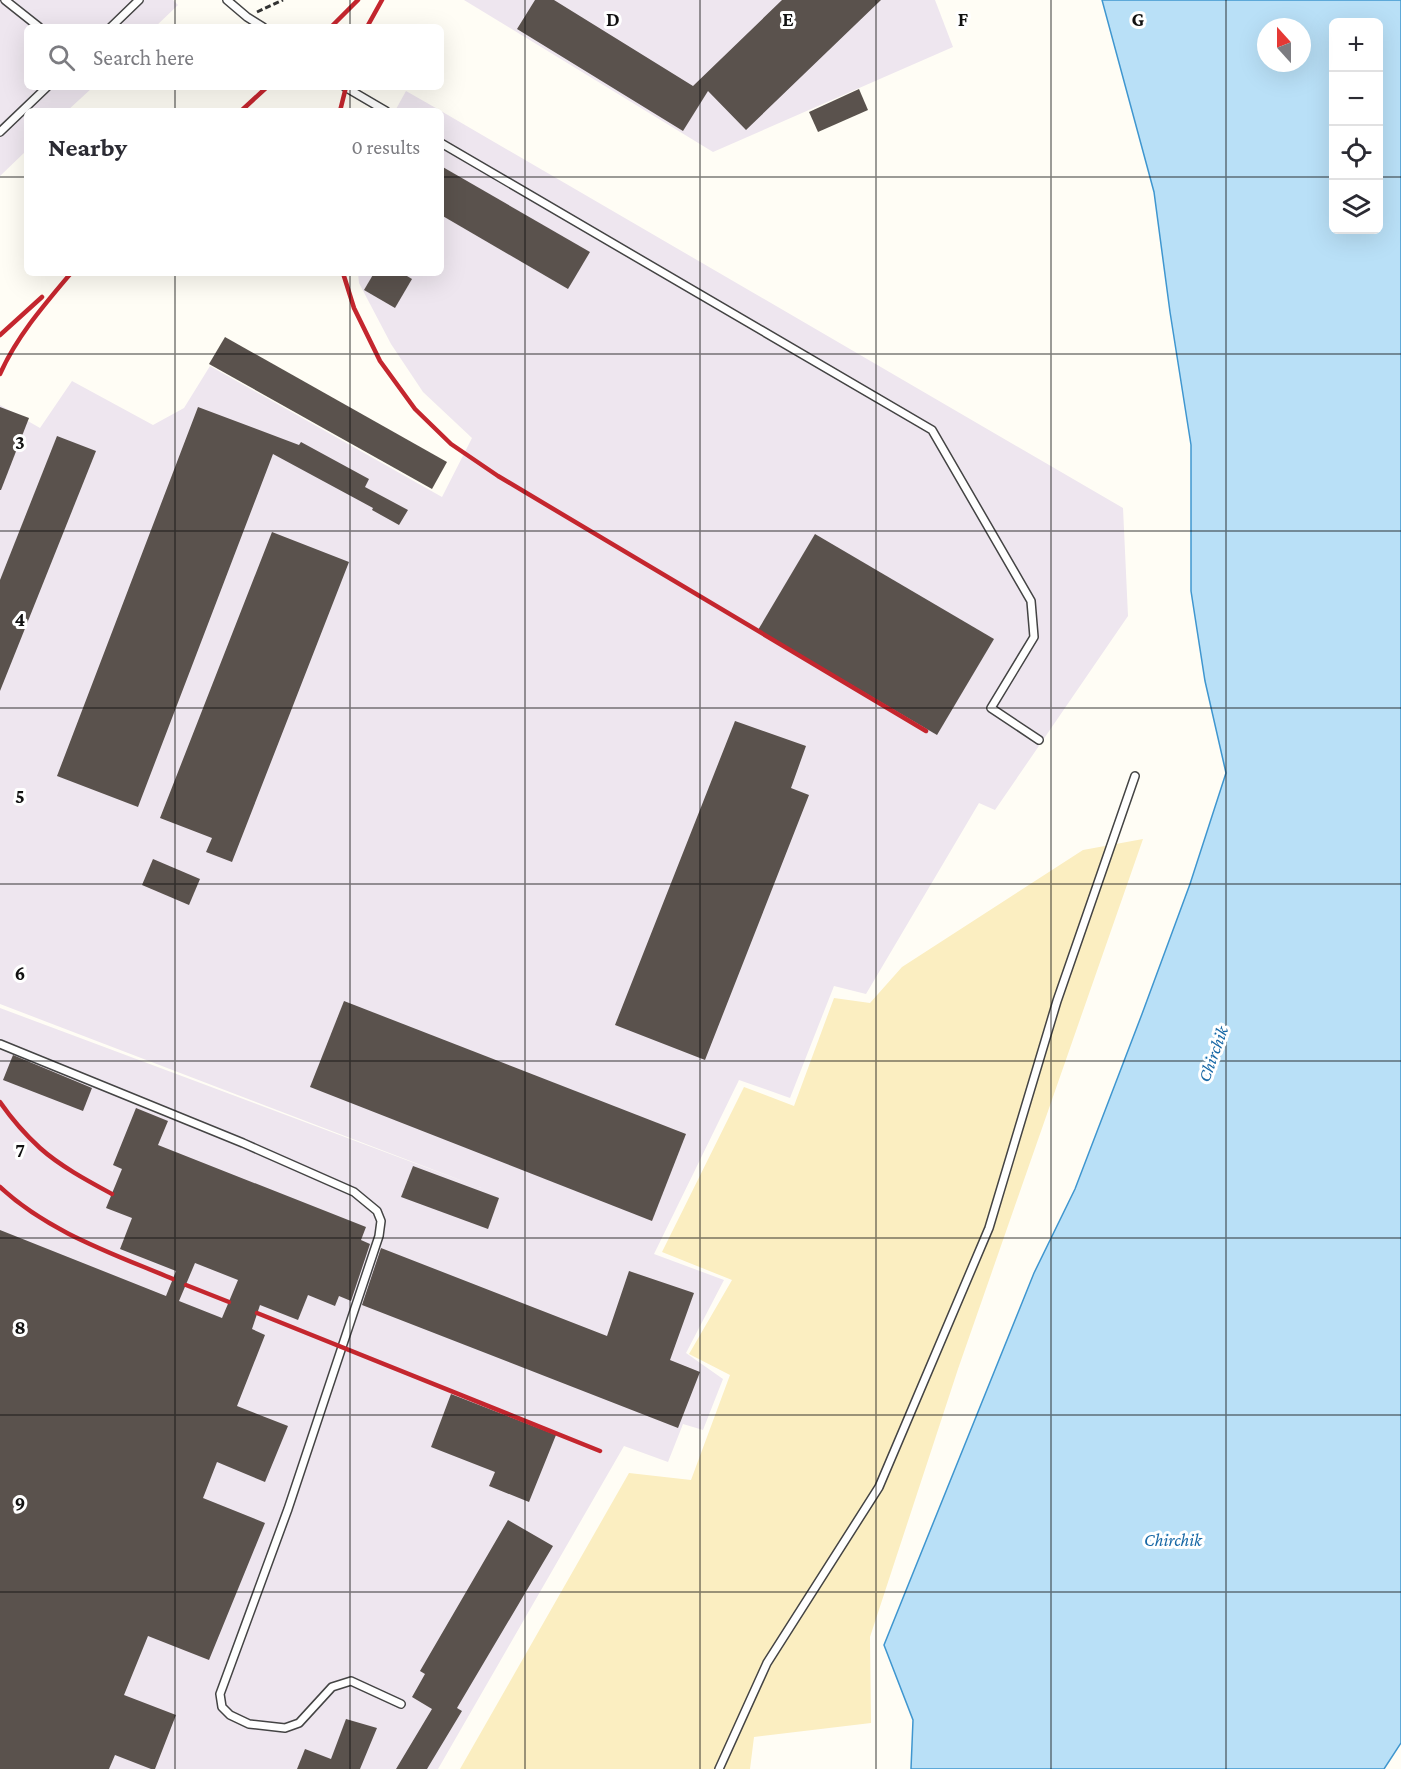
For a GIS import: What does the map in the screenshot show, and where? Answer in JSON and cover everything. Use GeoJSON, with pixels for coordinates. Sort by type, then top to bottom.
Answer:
{"type":"FeatureCollection","features":[{"type":"Feature","properties":{"kind":"lane"},"geometry":{"type":"LineString","coordinates":[[5,0],[35,24]]}},
{"type":"Feature","properties":{"kind":"lane"},"geometry":{"type":"LineString","coordinates":[[114,24],[139,0]]}},
{"type":"Feature","properties":{"kind":"lane"},"geometry":{"type":"LineString","coordinates":[[227,0],[258,24]]}},
{"type":"Feature","properties":{"kind":"lane"},"geometry":{"type":"LineString","coordinates":[[25,108],[44,90]]}},
{"type":"Feature","properties":{"kind":"lane"},"geometry":{"type":"LineString","coordinates":[[350,90],[381,108]]}},
{"type":"Feature","properties":{"kind":"lane"},"geometry":{"type":"LineString","coordinates":[[0,132],[24,109]]}},
{"type":"Feature","properties":{"kind":"lane"},"geometry":{"type":"LineString","coordinates":[[444,145],[932,430],[1031,601],[1034,637],[991,708],[1039,740]]}},
{"type":"Feature","properties":{"kind":"lane"},"geometry":{"type":"LineString","coordinates":[[719,1769],[767,1663],[879,1487],[989,1228],[1057,1001],[1135,776]]}},
{"type":"Feature","properties":{"kind":"lane"},"geometry":{"type":"LineString","coordinates":[[0,1044],[273,1156],[354,1192],[377,1211],[381,1221],[379,1236],[288,1509],[220,1694],[222,1707],[230,1715],[249,1724],[285,1728],[299,1723],[332,1687],[351,1681],[400,1704]]}},
{"type":"Feature","properties":{"kind":"path"},"geometry":{"type":"LineString","coordinates":[[247,17],[283,0]]}},
{"type":"Feature","properties":{"kind":"shaded area"},"geometry":{"type":"Polygon","coordinates":[[[0,0],[173,0],[178,5],[158,24],[24,24],[24,90],[90,90],[70,108],[24,108],[24,153],[0,176],[0,0]]]}},
{"type":"Feature","properties":{"kind":"shaded area"},"geometry":{"type":"Polygon","coordinates":[[[464,0],[935,0],[953,47],[713,152],[464,0]]]}},
{"type":"Feature","properties":{"kind":"shaded area"},"geometry":{"type":"Polygon","coordinates":[[[406,91],[436,108],[397,108],[406,91]]]}},
{"type":"Feature","properties":{"kind":"shaded area"},"geometry":{"type":"Polygon","coordinates":[[[444,113],[1123,508],[1128,616],[995,810],[979,803],[866,994],[834,986],[790,1098],[739,1080],[654,1254],[724,1280],[686,1353],[723,1379],[703,1430],[683,1424],[668,1462],[624,1446],[438,1769],[0,1769],[0,1008],[481,1188],[0,1004],[0,405],[40,428],[72,381],[153,425],[184,408],[210,366],[442,497],[472,438],[423,392],[391,344],[359,283],[358,276],[444,276],[444,113]]]}},
{"type":"Feature","properties":{"kind":"sand"},"geometry":{"type":"Polygon","coordinates":[[[1143,839],[958,1369],[870,1637],[871,1723],[754,1737],[750,1769],[460,1769],[629,1473],[691,1480],[730,1375],[689,1354],[732,1280],[662,1252],[744,1087],[794,1106],[834,998],[870,1003],[902,967],[1083,850],[1143,839]]]}},
{"type":"Feature","properties":{"kind":"water","name":"Chirchik"},"geometry":{"type":"Polygon","coordinates":[[[1102,0],[1401,0],[1401,1743],[1384,1769],[911,1769],[913,1720],[884,1645],[1034,1273],[1075,1189],[1190,884],[1226,773],[1205,681],[1191,591],[1191,445],[1154,192],[1102,0]]]}},
{"type":"Feature","properties":{"kind":"building"},"geometry":{"type":"Polygon","coordinates":[[[535,0],[554,0],[693,86],[782,0],[881,0],[746,130],[708,91],[683,131],[517,29],[535,0]]]}},
{"type":"Feature","properties":{"kind":"building"},"geometry":{"type":"Polygon","coordinates":[[[859,89],[868,110],[818,132],[809,112],[859,89]]]}},
{"type":"Feature","properties":{"kind":"building"},"geometry":{"type":"Polygon","coordinates":[[[444,168],[590,252],[568,289],[444,217],[444,168]]]}},
{"type":"Feature","properties":{"kind":"building"},"geometry":{"type":"Polygon","coordinates":[[[372,276],[407,276],[412,279],[395,308],[364,290],[372,276]]]}},
{"type":"Feature","properties":{"kind":"building"},"geometry":{"type":"Polygon","coordinates":[[[225,337],[447,462],[432,489],[209,364],[225,337]]]}},
{"type":"Feature","properties":{"kind":"building"},"geometry":{"type":"Polygon","coordinates":[[[0,407],[29,418],[1,490],[0,490],[0,407]]]}},
{"type":"Feature","properties":{"kind":"building"},"geometry":{"type":"Polygon","coordinates":[[[198,407],[299,445],[301,442],[369,479],[365,487],[408,510],[399,525],[372,510],[373,508],[273,454],[138,807],[57,776],[198,407]]]}},
{"type":"Feature","properties":{"kind":"building"},"geometry":{"type":"Polygon","coordinates":[[[57,436],[96,451],[0,691],[0,580],[57,436]]]}},
{"type":"Feature","properties":{"kind":"building"},"geometry":{"type":"Polygon","coordinates":[[[272,532],[349,562],[232,862],[206,852],[212,838],[160,818],[272,532]]]}},
{"type":"Feature","properties":{"kind":"building"},"geometry":{"type":"Polygon","coordinates":[[[815,534],[994,639],[937,735],[758,630],[815,534]]]}},
{"type":"Feature","properties":{"kind":"building"},"geometry":{"type":"Polygon","coordinates":[[[735,721],[806,746],[791,788],[809,795],[705,1060],[615,1025],[735,721]]]}},
{"type":"Feature","properties":{"kind":"building"},"geometry":{"type":"Polygon","coordinates":[[[153,859],[200,879],[189,905],[142,885],[153,859]]]}},
{"type":"Feature","properties":{"kind":"building"},"geometry":{"type":"Polygon","coordinates":[[[344,1001],[686,1134],[652,1221],[310,1087],[344,1001]]]}},
{"type":"Feature","properties":{"kind":"building"},"geometry":{"type":"Polygon","coordinates":[[[13,1055],[92,1088],[83,1111],[3,1080],[13,1055]]]}},
{"type":"Feature","properties":{"kind":"building"},"geometry":{"type":"Polygon","coordinates":[[[136,1108],[168,1121],[158,1145],[366,1227],[361,1240],[370,1244],[351,1301],[339,1296],[335,1306],[308,1295],[298,1320],[260,1305],[252,1329],[265,1335],[237,1406],[288,1426],[265,1482],[217,1462],[203,1498],[265,1523],[209,1660],[148,1636],[124,1695],[176,1715],[155,1769],[115,1755],[109,1769],[0,1769],[0,1230],[166,1296],[176,1271],[120,1249],[132,1218],[106,1208],[122,1169],[113,1165],[136,1108]],[[195,1263],[179,1301],[222,1318],[238,1280],[195,1263]]]}},
{"type":"Feature","properties":{"kind":"building"},"geometry":{"type":"Polygon","coordinates":[[[413,1166],[499,1198],[488,1229],[401,1197],[413,1166]]]}},
{"type":"Feature","properties":{"kind":"building"},"geometry":{"type":"Polygon","coordinates":[[[381,1248],[607,1336],[629,1271],[694,1293],[670,1360],[700,1372],[678,1428],[362,1305],[381,1248]]]}},
{"type":"Feature","properties":{"kind":"building"},"geometry":{"type":"Polygon","coordinates":[[[451,1394],[556,1435],[529,1502],[489,1486],[495,1472],[431,1447],[451,1394]]]}},
{"type":"Feature","properties":{"kind":"building"},"geometry":{"type":"Polygon","coordinates":[[[508,1520],[553,1546],[457,1708],[462,1711],[427,1769],[396,1769],[432,1709],[412,1697],[425,1674],[420,1671],[508,1520]]]}},
{"type":"Feature","properties":{"kind":"building"},"geometry":{"type":"Polygon","coordinates":[[[346,1719],[377,1728],[360,1769],[297,1769],[305,1749],[331,1759],[346,1719]]]}},
{"type":"Feature","properties":{"kind":"railway"},"geometry":{"type":"LineString","coordinates":[[334,24],[358,0]]}},
{"type":"Feature","properties":{"kind":"railway"},"geometry":{"type":"LineString","coordinates":[[369,24],[382,0]]}},
{"type":"Feature","properties":{"kind":"railway"},"geometry":{"type":"LineString","coordinates":[[244,108],[264,90]]}},
{"type":"Feature","properties":{"kind":"railway"},"geometry":{"type":"LineString","coordinates":[[341,108],[345,90]]}},
{"type":"Feature","properties":{"kind":"railway"},"geometry":{"type":"LineString","coordinates":[[0,374],[23,334],[68,276]]}},
{"type":"Feature","properties":{"kind":"railway"},"geometry":{"type":"LineString","coordinates":[[344,276],[354,308],[380,361],[415,409],[451,444],[498,476],[926,731]]}},
{"type":"Feature","properties":{"kind":"railway"},"geometry":{"type":"LineString","coordinates":[[0,335],[42,297]]}},
{"type":"Feature","properties":{"kind":"railway"},"geometry":{"type":"LineString","coordinates":[[0,1102],[24,1132],[48,1155],[74,1173],[112,1194]]}},
{"type":"Feature","properties":{"kind":"railway"},"geometry":{"type":"LineString","coordinates":[[0,1187],[39,1217],[82,1241],[173,1279]]}},
{"type":"Feature","properties":{"kind":"railway"},"geometry":{"type":"LineString","coordinates":[[186,1285],[229,1302]]}},
{"type":"Feature","properties":{"kind":"railway"},"geometry":{"type":"LineString","coordinates":[[257,1313],[600,1451]]}}]}
